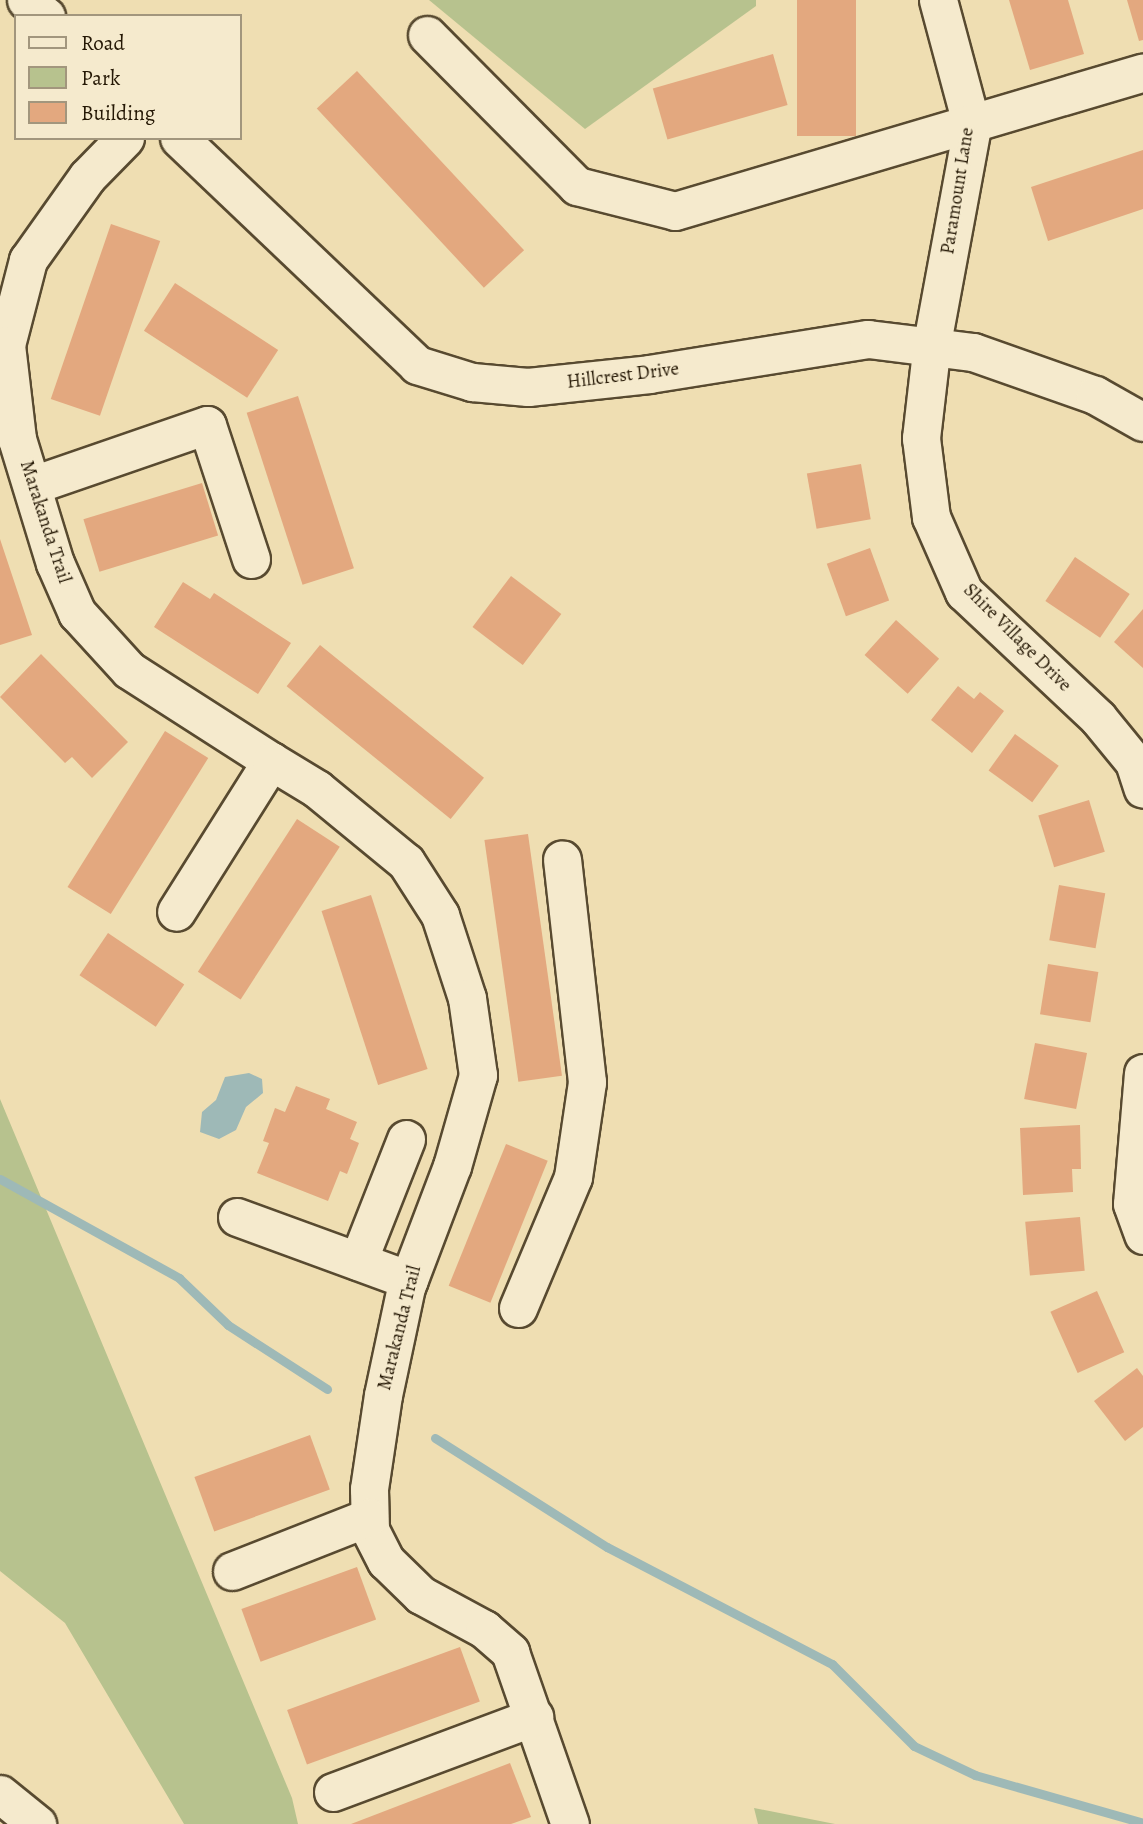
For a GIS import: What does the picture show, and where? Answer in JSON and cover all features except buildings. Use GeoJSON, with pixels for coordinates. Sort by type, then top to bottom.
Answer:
{"type":"FeatureCollection","features":[{"type":"Feature","properties":{"kind":"street"},"geometry":{"type":"LineString","coordinates":[[26,0],[44,14]]}},
{"type":"Feature","properties":{"kind":"street","name":"Paramount Lane"},"geometry":{"type":"LineString","coordinates":[[932,344],[972,127],[938,0]]}},
{"type":"Feature","properties":{"kind":"street"},"geometry":{"type":"LineString","coordinates":[[427,35],[577,186],[675,211],[972,127],[1143,72]]}},
{"type":"Feature","properties":{"kind":"street","name":"Marakanda Trail"},"geometry":{"type":"LineString","coordinates":[[123,140],[87,177],[29,260],[6,345],[17,439],[55,563],[77,613],[129,670],[317,789],[407,862],[440,915],[467,998],[478,1075],[452,1166],[409,1280],[383,1395],[369,1517],[370,1530],[386,1561],[421,1595],[484,1629],[510,1652],[570,1824]]}},
{"type":"Feature","properties":{"kind":"street","name":"Hillcrest Drive"},"geometry":{"type":"LineString","coordinates":[[181,140],[417,365],[472,382],[528,387],[649,374],[868,339],[932,344],[973,352],[1095,395],[1143,422]]}},
{"type":"Feature","properties":{"kind":"street","name":"Shire Village Drive"},"geometry":{"type":"LineString","coordinates":[[932,344],[921,438],[929,504],[964,592],[1098,718],[1140,768]]}},
{"type":"Feature","properties":{"kind":"street"},"geometry":{"type":"LineString","coordinates":[[33,485],[207,425],[251,559]]}},
{"type":"Feature","properties":{"kind":"street"},"geometry":{"type":"LineString","coordinates":[[176,912],[271,761]]}},
{"type":"Feature","properties":{"kind":"street"},"geometry":{"type":"LineString","coordinates":[[518,1307],[573,1177],[587,1082],[562,859]]}},
{"type":"Feature","properties":{"kind":"street"},"geometry":{"type":"LineString","coordinates":[[1143,1073],[1132,1204],[1143,1235]]}},
{"type":"Feature","properties":{"kind":"street"},"geometry":{"type":"LineString","coordinates":[[358,1261],[406,1139]]}},
{"type":"Feature","properties":{"kind":"street"},"geometry":{"type":"LineString","coordinates":[[237,1217],[409,1280]]}},
{"type":"Feature","properties":{"kind":"street"},"geometry":{"type":"LineString","coordinates":[[232,1571],[369,1517]]}},
{"type":"Feature","properties":{"kind":"street"},"geometry":{"type":"LineString","coordinates":[[333,1792],[534,1717]]}},
{"type":"Feature","properties":{"kind":"street"},"geometry":{"type":"LineString","coordinates":[[0,1794],[37,1824]]}},
{"type":"Feature","properties":{"kind":"green space"},"geometry":{"type":"Polygon","coordinates":[[[429,0],[756,0],[756,6],[585,129],[429,0]]]}},
{"type":"Feature","properties":{"kind":"green space"},"geometry":{"type":"Polygon","coordinates":[[[0,1099],[292,1798],[298,1824],[184,1824],[65,1623],[0,1571],[0,1099]]]}},
{"type":"Feature","properties":{"kind":"green space"},"geometry":{"type":"Polygon","coordinates":[[[754,1808],[835,1824],[758,1824],[754,1808]]]}},
{"type":"Feature","properties":{"kind":"water"},"geometry":{"type":"Polygon","coordinates":[[[249,1073],[262,1079],[263,1093],[246,1107],[236,1130],[219,1139],[200,1132],[202,1112],[216,1100],[225,1077],[249,1073]]]}},
{"type":"Feature","properties":{"kind":"waterway"},"geometry":{"type":"LineString","coordinates":[[0,1179],[179,1278],[228,1325],[327,1389]]}},
{"type":"Feature","properties":{"kind":"waterway"},"geometry":{"type":"LineString","coordinates":[[435,1438],[607,1547],[832,1664],[914,1746],[975,1775],[1143,1823]]}}]}
